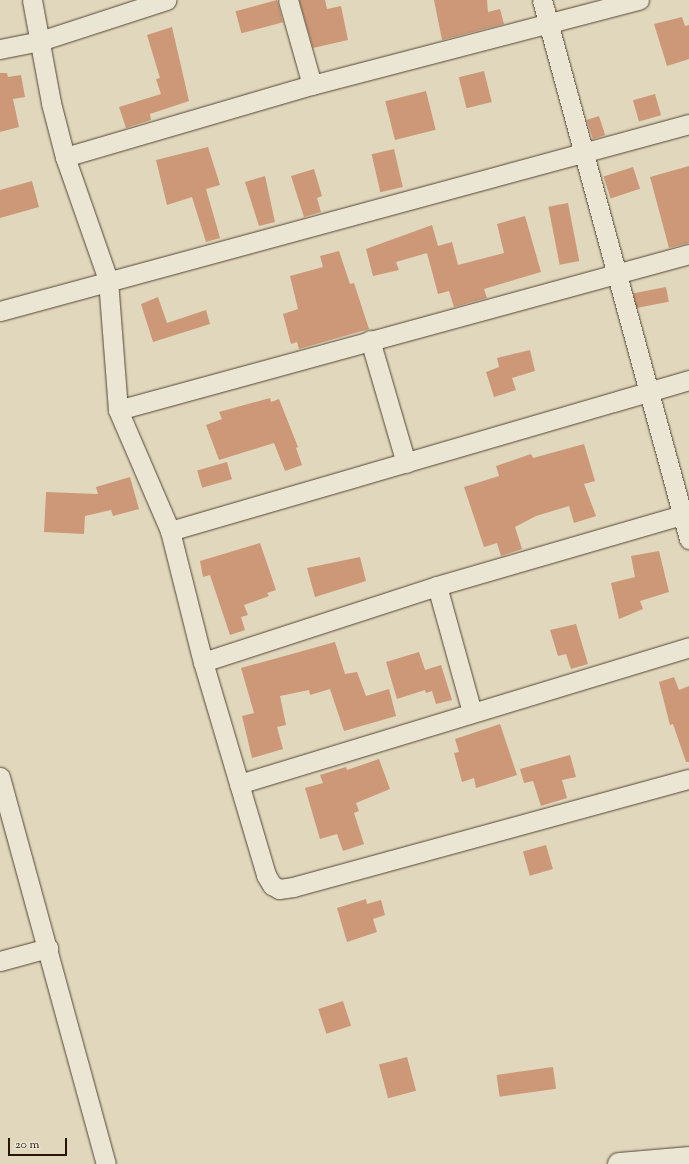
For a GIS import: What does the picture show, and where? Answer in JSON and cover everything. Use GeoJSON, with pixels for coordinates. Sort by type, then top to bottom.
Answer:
{"type":"FeatureCollection","features":[{"type":"Feature","properties":{"kind":"street"},"geometry":{"type":"LineString","coordinates":[[32,0],[51,103],[65,157],[108,280],[118,410],[170,531],[203,662],[266,875],[279,889],[689,779]]}},
{"type":"Feature","properties":{"kind":"street"},"geometry":{"type":"LineString","coordinates":[[0,49],[40,41],[166,0]]}},
{"type":"Feature","properties":{"kind":"street"},"geometry":{"type":"LineString","coordinates":[[288,0],[312,85]]}},
{"type":"Feature","properties":{"kind":"street"},"geometry":{"type":"LineString","coordinates":[[542,0],[586,151],[615,272],[647,390],[686,514],[689,539]]}},
{"type":"Feature","properties":{"kind":"street"},"geometry":{"type":"LineString","coordinates":[[65,157],[312,85],[548,22],[639,0]]}},
{"type":"Feature","properties":{"kind":"street"},"geometry":{"type":"LineString","coordinates":[[0,311],[108,280],[689,124]]}},
{"type":"Feature","properties":{"kind":"street"},"geometry":{"type":"LineString","coordinates":[[118,410],[615,272],[689,254]]}},
{"type":"Feature","properties":{"kind":"street"},"geometry":{"type":"LineString","coordinates":[[370,340],[406,463]]}},
{"type":"Feature","properties":{"kind":"street"},"geometry":{"type":"LineString","coordinates":[[170,531],[406,463],[647,390],[689,380]]}},
{"type":"Feature","properties":{"kind":"street"},"geometry":{"type":"LineString","coordinates":[[203,662],[437,586],[686,514]]}},
{"type":"Feature","properties":{"kind":"street"},"geometry":{"type":"LineString","coordinates":[[437,586],[472,712]]}},
{"type":"Feature","properties":{"kind":"street"},"geometry":{"type":"LineString","coordinates":[[239,784],[689,647]]}},
{"type":"Feature","properties":{"kind":"street"},"geometry":{"type":"LineString","coordinates":[[0,777],[7,832],[48,948],[106,1164]]}},
{"type":"Feature","properties":{"kind":"street"},"geometry":{"type":"LineString","coordinates":[[0,961],[48,948]]}},
{"type":"Feature","properties":{"kind":"street"},"geometry":{"type":"LineString","coordinates":[[620,1164],[689,1158]]}},
{"type":"Feature","properties":{"kind":"building"},"geometry":{"type":"Polygon","coordinates":[[[277,0],[283,22],[241,33],[235,11],[277,0]]]}},
{"type":"Feature","properties":{"kind":"building"},"geometry":{"type":"Polygon","coordinates":[[[299,0],[325,0],[327,9],[341,6],[348,40],[313,48],[299,0]]]}},
{"type":"Feature","properties":{"kind":"building"},"geometry":{"type":"Polygon","coordinates":[[[434,0],[487,0],[488,12],[500,9],[504,24],[442,40],[434,0]]]}},
{"type":"Feature","properties":{"kind":"building"},"geometry":{"type":"Polygon","coordinates":[[[682,17],[685,26],[689,25],[689,59],[667,66],[654,24],[682,17]]]}},
{"type":"Feature","properties":{"kind":"building"},"geometry":{"type":"Polygon","coordinates":[[[172,27],[189,101],[150,114],[151,120],[126,128],[119,107],[161,94],[156,79],[160,78],[147,35],[172,27]]]}},
{"type":"Feature","properties":{"kind":"building"},"geometry":{"type":"Polygon","coordinates":[[[484,71],[492,102],[467,108],[459,77],[484,71]]]}},
{"type":"Feature","properties":{"kind":"building"},"geometry":{"type":"Polygon","coordinates":[[[0,73],[7,73],[8,77],[21,75],[25,97],[13,99],[19,127],[0,132],[0,73]]]}},
{"type":"Feature","properties":{"kind":"building"},"geometry":{"type":"Polygon","coordinates":[[[426,91],[436,130],[395,140],[385,101],[426,91]]]}},
{"type":"Feature","properties":{"kind":"building"},"geometry":{"type":"Polygon","coordinates":[[[655,94],[661,115],[639,121],[633,100],[655,94]]]}},
{"type":"Feature","properties":{"kind":"building"},"geometry":{"type":"Polygon","coordinates":[[[599,116],[605,135],[593,139],[587,120],[599,116]]]}},
{"type":"Feature","properties":{"kind":"building"},"geometry":{"type":"Polygon","coordinates":[[[208,147],[220,185],[206,189],[220,238],[206,242],[192,197],[167,205],[156,160],[208,147]]]}},
{"type":"Feature","properties":{"kind":"building"},"geometry":{"type":"Polygon","coordinates":[[[394,149],[403,187],[380,192],[372,154],[394,149]]]}},
{"type":"Feature","properties":{"kind":"building"},"geometry":{"type":"Polygon","coordinates":[[[689,166],[689,243],[669,248],[650,177],[689,166]]]}},
{"type":"Feature","properties":{"kind":"building"},"geometry":{"type":"Polygon","coordinates":[[[633,167],[640,189],[611,198],[604,177],[633,167]]]}},
{"type":"Feature","properties":{"kind":"building"},"geometry":{"type":"Polygon","coordinates":[[[314,169],[322,196],[317,198],[321,212],[304,217],[291,176],[314,169]]]}},
{"type":"Feature","properties":{"kind":"building"},"geometry":{"type":"Polygon","coordinates":[[[265,176],[275,222],[259,226],[245,182],[265,176]]]}},
{"type":"Feature","properties":{"kind":"building"},"geometry":{"type":"Polygon","coordinates":[[[32,181],[39,207],[0,218],[0,190],[32,181]]]}},
{"type":"Feature","properties":{"kind":"building"},"geometry":{"type":"Polygon","coordinates":[[[568,203],[579,261],[560,265],[548,207],[568,203]]]}},
{"type":"Feature","properties":{"kind":"building"},"geometry":{"type":"Polygon","coordinates":[[[525,216],[541,272],[484,289],[487,298],[454,307],[449,291],[438,294],[427,253],[396,262],[399,270],[373,276],[366,249],[432,225],[438,246],[452,242],[458,265],[504,253],[497,224],[525,216]]]}},
{"type":"Feature","properties":{"kind":"building"},"geometry":{"type":"Polygon","coordinates":[[[339,251],[350,284],[354,283],[369,329],[299,349],[297,342],[291,344],[283,314],[298,309],[290,276],[323,267],[320,256],[339,251]]]}},
{"type":"Feature","properties":{"kind":"building"},"geometry":{"type":"Polygon","coordinates":[[[666,287],[669,302],[636,308],[634,293],[666,287]]]}},
{"type":"Feature","properties":{"kind":"building"},"geometry":{"type":"Polygon","coordinates":[[[158,297],[167,323],[206,310],[210,324],[153,342],[141,304],[158,297]]]}},
{"type":"Feature","properties":{"kind":"building"},"geometry":{"type":"Polygon","coordinates":[[[530,350],[535,371],[512,378],[516,390],[494,397],[486,372],[499,367],[497,358],[530,350]]]}},
{"type":"Feature","properties":{"kind":"building"},"geometry":{"type":"Polygon","coordinates":[[[270,398],[271,402],[279,399],[298,447],[296,448],[302,465],[285,471],[274,443],[219,460],[206,425],[222,419],[219,412],[270,398]]]}},
{"type":"Feature","properties":{"kind":"building"},"geometry":{"type":"Polygon","coordinates":[[[584,444],[595,481],[584,484],[596,516],[574,523],[569,506],[536,516],[515,527],[522,549],[501,556],[497,543],[484,547],[464,487],[499,476],[496,466],[531,454],[533,458],[584,444]]]}},
{"type":"Feature","properties":{"kind":"building"},"geometry":{"type":"Polygon","coordinates":[[[227,462],[232,479],[202,488],[197,471],[227,462]]]}},
{"type":"Feature","properties":{"kind":"building"},"geometry":{"type":"Polygon","coordinates":[[[130,477],[139,509],[113,516],[111,510],[85,516],[84,534],[44,532],[46,492],[98,494],[96,487],[130,477]]]}},
{"type":"Feature","properties":{"kind":"building"},"geometry":{"type":"Polygon","coordinates":[[[260,543],[276,590],[267,593],[269,596],[244,605],[248,615],[241,617],[245,630],[230,635],[210,575],[203,577],[200,561],[260,543]]]}},
{"type":"Feature","properties":{"kind":"building"},"geometry":{"type":"Polygon","coordinates":[[[659,551],[669,592],[640,601],[643,609],[619,619],[611,583],[635,577],[631,556],[659,551]]]}},
{"type":"Feature","properties":{"kind":"building"},"geometry":{"type":"Polygon","coordinates":[[[360,557],[366,581],[315,597],[307,568],[360,557]]]}},
{"type":"Feature","properties":{"kind":"building"},"geometry":{"type":"Polygon","coordinates":[[[576,624],[588,664],[571,669],[566,654],[558,656],[550,630],[576,624]]]}},
{"type":"Feature","properties":{"kind":"building"},"geometry":{"type":"Polygon","coordinates":[[[335,642],[345,674],[357,672],[366,696],[389,689],[396,716],[344,731],[330,689],[310,695],[309,690],[280,696],[286,725],[277,727],[283,749],[252,758],[242,716],[254,713],[241,668],[335,642]]]}},
{"type":"Feature","properties":{"kind":"building"},"geometry":{"type":"Polygon","coordinates":[[[419,652],[425,670],[441,665],[452,700],[436,704],[432,691],[426,693],[425,690],[397,699],[386,662],[419,652]]]}},
{"type":"Feature","properties":{"kind":"building"},"geometry":{"type":"Polygon","coordinates":[[[674,677],[679,690],[689,686],[689,762],[686,762],[673,724],[670,725],[659,682],[674,677]]]}},
{"type":"Feature","properties":{"kind":"building"},"geometry":{"type":"Polygon","coordinates":[[[500,724],[517,775],[476,788],[474,778],[462,782],[454,753],[459,752],[455,739],[500,724]]]}},
{"type":"Feature","properties":{"kind":"building"},"geometry":{"type":"Polygon","coordinates":[[[570,755],[576,777],[562,780],[567,798],[541,806],[533,781],[524,783],[520,769],[570,755]]]}},
{"type":"Feature","properties":{"kind":"building"},"geometry":{"type":"Polygon","coordinates":[[[379,759],[390,789],[356,803],[359,811],[354,813],[364,844],[343,851],[337,834],[320,839],[305,788],[323,783],[320,775],[346,767],[347,770],[379,759]]]}},
{"type":"Feature","properties":{"kind":"building"},"geometry":{"type":"Polygon","coordinates":[[[546,845],[553,869],[530,876],[523,852],[546,845]]]}},
{"type":"Feature","properties":{"kind":"building"},"geometry":{"type":"Polygon","coordinates":[[[366,899],[367,904],[381,900],[385,915],[373,919],[377,932],[347,942],[337,908],[366,899]]]}},
{"type":"Feature","properties":{"kind":"building"},"geometry":{"type":"Polygon","coordinates":[[[343,1001],[351,1026],[326,1034],[318,1009],[343,1001]]]}},
{"type":"Feature","properties":{"kind":"building"},"geometry":{"type":"Polygon","coordinates":[[[407,1057],[416,1091],[388,1098],[379,1065],[407,1057]]]}},
{"type":"Feature","properties":{"kind":"building"},"geometry":{"type":"Polygon","coordinates":[[[553,1067],[556,1089],[500,1097],[497,1075],[553,1067]]]}}]}
